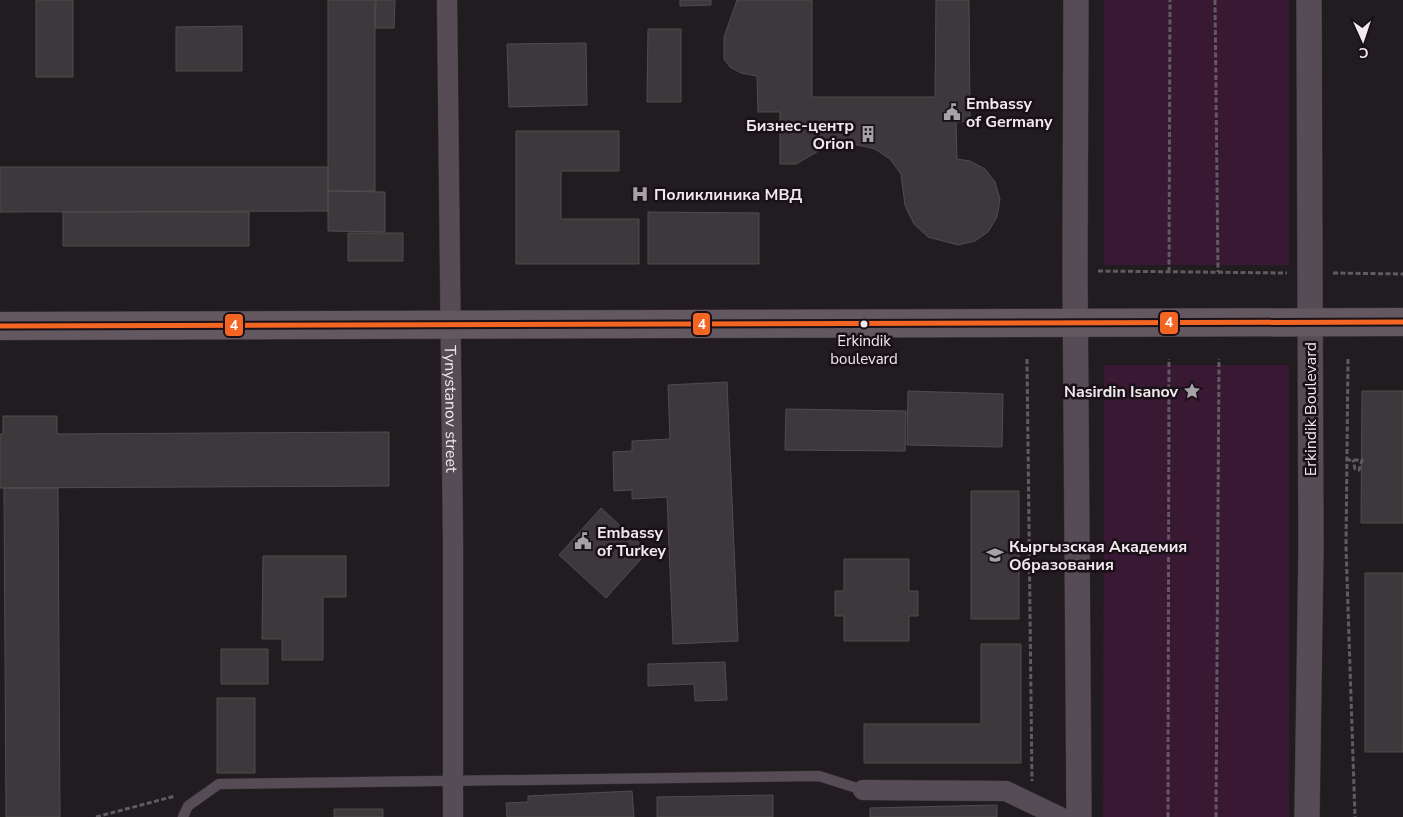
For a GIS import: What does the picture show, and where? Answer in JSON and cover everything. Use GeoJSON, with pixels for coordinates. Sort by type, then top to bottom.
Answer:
{"type":"FeatureCollection","features":[{"type":"Feature","properties":{"kind":"main road"},"geometry":{"type":"LineString","coordinates":[[0,326],[1403,322]]}},
{"type":"Feature","properties":{"kind":"street","name":"Tynystanov street"},"geometry":{"type":"LineString","coordinates":[[447,0],[451,325],[453,817]]}},
{"type":"Feature","properties":{"kind":"street"},"geometry":{"type":"LineString","coordinates":[[1076,0],[1075,322],[1080,817]]}},
{"type":"Feature","properties":{"kind":"street","name":"Erkindik Boulevard"},"geometry":{"type":"LineString","coordinates":[[1307,817],[1311,547],[1308,0]]}},
{"type":"Feature","properties":{"kind":"street"},"geometry":{"type":"LineString","coordinates":[[863,790],[1006,791],[1060,817]]}},
{"type":"Feature","properties":{"kind":"lane"},"geometry":{"type":"LineString","coordinates":[[183,817],[188,806],[219,784],[819,776],[863,790]]}},
{"type":"Feature","properties":{"kind":"path"},"geometry":{"type":"LineString","coordinates":[[1169,272],[1170,0]]}},
{"type":"Feature","properties":{"kind":"path"},"geometry":{"type":"LineString","coordinates":[[1215,0],[1218,272]]}},
{"type":"Feature","properties":{"kind":"path"},"geometry":{"type":"LineString","coordinates":[[1075,271],[1403,274]]}},
{"type":"Feature","properties":{"kind":"path"},"geometry":{"type":"LineString","coordinates":[[1027,359],[1032,804]]}},
{"type":"Feature","properties":{"kind":"path"},"geometry":{"type":"LineString","coordinates":[[1168,359],[1168,817]]}},
{"type":"Feature","properties":{"kind":"path"},"geometry":{"type":"LineString","coordinates":[[1216,817],[1219,359]]}},
{"type":"Feature","properties":{"kind":"path"},"geometry":{"type":"LineString","coordinates":[[1348,359],[1346,547],[1355,817]]}},
{"type":"Feature","properties":{"kind":"path"},"geometry":{"type":"LineString","coordinates":[[1346,460],[1353,460]]}},
{"type":"Feature","properties":{"kind":"path"},"geometry":{"type":"LineString","coordinates":[[96,817],[181,794]]}},
{"type":"Feature","properties":{"kind":"shaded area"},"geometry":{"type":"Polygon","coordinates":[[[1104,0],[1289,0],[1289,265],[1104,265],[1104,0]]]}},
{"type":"Feature","properties":{"kind":"shaded area"},"geometry":{"type":"Polygon","coordinates":[[[1104,365],[1289,365],[1289,817],[1103,817],[1104,365]]]}},
{"type":"Feature","properties":{"kind":"building"},"geometry":{"type":"Polygon","coordinates":[[[36,0],[73,0],[73,77],[36,77],[36,0]]]}},
{"type":"Feature","properties":{"kind":"building"},"geometry":{"type":"Polygon","coordinates":[[[328,0],[375,0],[375,191],[328,191],[328,0]]]}},
{"type":"Feature","properties":{"kind":"building"},"geometry":{"type":"Polygon","coordinates":[[[376,0],[395,0],[394,28],[375,28],[376,0]]]}},
{"type":"Feature","properties":{"kind":"building"},"geometry":{"type":"Polygon","coordinates":[[[680,0],[711,0],[711,5],[680,6],[680,0]]]}},
{"type":"Feature","properties":{"kind":"building","name":"Бизнес-центр Orion"},"geometry":{"type":"Polygon","coordinates":[[[737,0],[812,0],[812,97],[935,97],[936,0],[969,0],[970,121],[956,122],[957,159],[970,161],[985,169],[995,182],[1000,199],[997,217],[988,232],[975,241],[958,245],[928,237],[914,224],[905,205],[901,174],[890,159],[875,149],[858,145],[827,146],[796,164],[780,164],[780,112],[758,112],[757,76],[741,73],[730,67],[724,59],[724,37],[737,0]]]}},
{"type":"Feature","properties":{"kind":"building"},"geometry":{"type":"Polygon","coordinates":[[[242,26],[242,71],[176,71],[176,27],[242,26]]]}},
{"type":"Feature","properties":{"kind":"building"},"geometry":{"type":"Polygon","coordinates":[[[648,29],[681,29],[681,102],[647,102],[648,29]]]}},
{"type":"Feature","properties":{"kind":"building"},"geometry":{"type":"Polygon","coordinates":[[[586,43],[587,105],[509,107],[507,44],[586,43]]]}},
{"type":"Feature","properties":{"kind":"building"},"geometry":{"type":"Polygon","coordinates":[[[516,131],[619,131],[619,171],[561,171],[561,219],[639,219],[639,264],[516,264],[516,131]]]}},
{"type":"Feature","properties":{"kind":"building"},"geometry":{"type":"Polygon","coordinates":[[[0,167],[328,167],[328,211],[0,212],[0,167]]]}},
{"type":"Feature","properties":{"kind":"building"},"geometry":{"type":"Polygon","coordinates":[[[328,191],[385,192],[385,232],[328,231],[328,191]]]}},
{"type":"Feature","properties":{"kind":"building"},"geometry":{"type":"Polygon","coordinates":[[[63,212],[249,212],[249,246],[63,246],[63,212]]]}},
{"type":"Feature","properties":{"kind":"building"},"geometry":{"type":"Polygon","coordinates":[[[648,212],[759,213],[759,264],[648,264],[648,212]]]}},
{"type":"Feature","properties":{"kind":"building"},"geometry":{"type":"Polygon","coordinates":[[[348,233],[403,233],[403,261],[348,261],[348,233]]]}},
{"type":"Feature","properties":{"kind":"building"},"geometry":{"type":"Polygon","coordinates":[[[727,382],[738,641],[673,644],[667,497],[632,499],[632,490],[614,491],[613,452],[632,451],[632,441],[670,439],[668,385],[727,382]]]}},
{"type":"Feature","properties":{"kind":"building"},"geometry":{"type":"Polygon","coordinates":[[[908,391],[1003,394],[1002,447],[907,445],[908,391]]]}},
{"type":"Feature","properties":{"kind":"building"},"geometry":{"type":"Polygon","coordinates":[[[1362,391],[1403,391],[1403,523],[1361,523],[1362,391]]]}},
{"type":"Feature","properties":{"kind":"building"},"geometry":{"type":"Polygon","coordinates":[[[786,409],[906,411],[905,451],[785,450],[786,409]]]}},
{"type":"Feature","properties":{"kind":"building"},"geometry":{"type":"Polygon","coordinates":[[[3,416],[57,416],[57,434],[389,432],[389,486],[0,488],[0,434],[3,434],[3,416]]]}},
{"type":"Feature","properties":{"kind":"building"},"geometry":{"type":"Polygon","coordinates":[[[4,488],[58,488],[60,817],[6,817],[4,488]]]}},
{"type":"Feature","properties":{"kind":"building","name":"Кыргызская Академия Образования"},"geometry":{"type":"Polygon","coordinates":[[[971,491],[1019,491],[1019,619],[971,619],[971,491]]]}},
{"type":"Feature","properties":{"kind":"building"},"geometry":{"type":"Polygon","coordinates":[[[601,508],[648,551],[606,598],[559,555],[601,508]]]}},
{"type":"Feature","properties":{"kind":"building"},"geometry":{"type":"Polygon","coordinates":[[[263,556],[346,556],[346,597],[323,597],[323,660],[282,660],[282,639],[262,639],[263,556]]]}},
{"type":"Feature","properties":{"kind":"building"},"geometry":{"type":"Polygon","coordinates":[[[844,559],[909,559],[909,591],[918,591],[918,616],[909,616],[909,641],[844,641],[844,616],[835,616],[835,591],[844,591],[844,559]]]}},
{"type":"Feature","properties":{"kind":"building"},"geometry":{"type":"Polygon","coordinates":[[[1365,573],[1403,573],[1403,752],[1365,752],[1365,573]]]}},
{"type":"Feature","properties":{"kind":"building"},"geometry":{"type":"Polygon","coordinates":[[[981,644],[1021,644],[1021,763],[864,763],[864,724],[981,724],[981,644]]]}},
{"type":"Feature","properties":{"kind":"building"},"geometry":{"type":"Polygon","coordinates":[[[221,649],[268,649],[268,684],[221,684],[221,649]]]}},
{"type":"Feature","properties":{"kind":"building"},"geometry":{"type":"Polygon","coordinates":[[[725,662],[727,700],[695,701],[694,684],[648,686],[648,664],[725,662]]]}},
{"type":"Feature","properties":{"kind":"building"},"geometry":{"type":"Polygon","coordinates":[[[217,698],[255,698],[255,773],[217,773],[217,698]]]}},
{"type":"Feature","properties":{"kind":"building"},"geometry":{"type":"Polygon","coordinates":[[[632,791],[634,817],[507,817],[506,803],[528,802],[528,796],[632,791]]]}},
{"type":"Feature","properties":{"kind":"building"},"geometry":{"type":"Polygon","coordinates":[[[773,795],[773,817],[657,817],[657,797],[773,795]]]}},
{"type":"Feature","properties":{"kind":"building"},"geometry":{"type":"Polygon","coordinates":[[[997,805],[997,817],[870,817],[870,808],[997,805]]]}},
{"type":"Feature","properties":{"kind":"building"},"geometry":{"type":"Polygon","coordinates":[[[334,809],[383,809],[383,817],[334,817],[334,809]]]}},
{"type":"Feature","properties":{"kind":"transit line","name":"4"},"geometry":{"type":"LineString","coordinates":[[0,326],[1403,322]]}},
{"type":"Feature","properties":{"kind":"place","name":"Embassy of Germany"},"geometry":{"type":"Point","coordinates":[952,112]}},
{"type":"Feature","properties":{"kind":"place","name":"Бизнес-центр Orion"},"geometry":{"type":"Point","coordinates":[868,134]}},
{"type":"Feature","properties":{"kind":"place","name":"Поликлиника МВД"},"geometry":{"type":"Point","coordinates":[640,194]}},
{"type":"Feature","properties":{"kind":"place","name":"Erkindik boulevard"},"geometry":{"type":"Point","coordinates":[864,324]}},
{"type":"Feature","properties":{"kind":"place","name":"Nasirdin Isanov"},"geometry":{"type":"Point","coordinates":[1192,391]}},
{"type":"Feature","properties":{"kind":"place","name":"Embassy of Turkey"},"geometry":{"type":"Point","coordinates":[583,541]}},
{"type":"Feature","properties":{"kind":"place","name":"Кыргызская Академия Образования"},"geometry":{"type":"Point","coordinates":[995,555]}}]}
